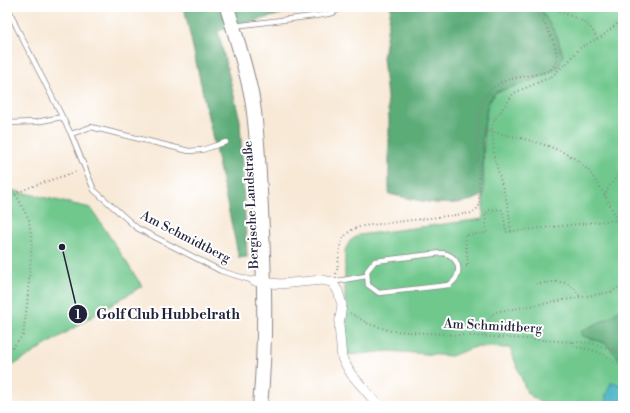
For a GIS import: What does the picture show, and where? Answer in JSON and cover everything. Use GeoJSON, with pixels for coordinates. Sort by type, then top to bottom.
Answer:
{"type":"FeatureCollection","features":[{"type":"Feature","properties":{"kind":"main road","name":"Bergische Landstraße"},"geometry":{"type":"LineString","coordinates":[[227,7],[247,77],[254,118],[261,216],[259,281],[264,350],[260,406]]}},
{"type":"Feature","properties":{"kind":"street","name":"Am Schmidtberg"},"geometry":{"type":"LineString","coordinates":[[259,281],[280,284],[322,280],[332,282]]}},
{"type":"Feature","properties":{"kind":"street"},"geometry":{"type":"LineString","coordinates":[[332,282],[338,291],[342,305],[339,337],[342,358],[351,374],[378,406]]}},
{"type":"Feature","properties":{"kind":"lane","name":"Am Schmidtberg"},"geometry":{"type":"LineString","coordinates":[[8,7],[16,26],[71,134],[94,190],[137,228],[221,271],[259,281]]}},
{"type":"Feature","properties":{"kind":"lane"},"geometry":{"type":"LineString","coordinates":[[233,26],[322,15],[333,13],[341,7]]}},
{"type":"Feature","properties":{"kind":"lane"},"geometry":{"type":"LineString","coordinates":[[7,123],[36,122],[62,116]]}},
{"type":"Feature","properties":{"kind":"lane"},"geometry":{"type":"LineString","coordinates":[[71,134],[91,126],[189,151],[202,150],[226,142]]}},
{"type":"Feature","properties":{"kind":"lane"},"geometry":{"type":"LineString","coordinates":[[441,253],[453,257],[459,267],[457,278],[449,285],[379,293],[368,285],[366,276],[368,267],[375,261],[441,253]]}},
{"type":"Feature","properties":{"kind":"lane"},"geometry":{"type":"LineString","coordinates":[[332,282],[366,276]]}},
{"type":"Feature","properties":{"kind":"path"},"geometry":{"type":"LineString","coordinates":[[332,282],[337,273],[340,244],[343,237],[352,229],[362,226],[472,213],[477,209],[479,200],[478,129],[482,105],[491,89],[504,82],[542,74],[552,68],[556,62],[558,53],[552,37],[534,7]]}},
{"type":"Feature","properties":{"kind":"path"},"geometry":{"type":"LineString","coordinates":[[552,7],[589,25],[595,32],[596,39]]}},
{"type":"Feature","properties":{"kind":"path"},"geometry":{"type":"LineString","coordinates":[[511,231],[508,206],[494,157],[492,132],[495,119],[514,93],[551,77],[581,48],[623,19]]}},
{"type":"Feature","properties":{"kind":"path"},"geometry":{"type":"LineString","coordinates":[[478,129],[547,146],[574,158],[589,171],[605,198],[623,237]]}},
{"type":"Feature","properties":{"kind":"path"},"geometry":{"type":"LineString","coordinates":[[605,198],[607,190],[623,168]]}},
{"type":"Feature","properties":{"kind":"path"},"geometry":{"type":"LineString","coordinates":[[7,197],[71,172],[85,169]]}},
{"type":"Feature","properties":{"kind":"path"},"geometry":{"type":"LineString","coordinates":[[7,354],[23,335],[32,242],[29,220],[15,193]]}},
{"type":"Feature","properties":{"kind":"path"},"geometry":{"type":"LineString","coordinates":[[459,267],[468,266],[465,235],[487,233],[485,215],[487,211],[502,210],[505,216],[506,232],[616,220]]}},
{"type":"Feature","properties":{"kind":"path"},"geometry":{"type":"LineString","coordinates":[[536,284],[562,281],[573,287],[580,297]]}},
{"type":"Feature","properties":{"kind":"path"},"geometry":{"type":"LineString","coordinates":[[486,336],[486,324],[488,319],[495,312],[611,292],[623,284]]}},
{"type":"Feature","properties":{"kind":"path","name":"Am Schmidtberg"},"geometry":{"type":"LineString","coordinates":[[342,305],[359,319],[379,328],[410,333],[592,343],[623,354]]}},
{"type":"Feature","properties":{"kind":"path"},"geometry":{"type":"LineString","coordinates":[[572,342],[575,347],[592,349],[606,355],[623,369]]}},
{"type":"Feature","properties":{"kind":"green space"},"geometry":{"type":"Polygon","coordinates":[[[184,7],[307,7],[218,31],[240,120],[247,257],[239,258],[184,7]]]}},
{"type":"Feature","properties":{"kind":"green space"},"geometry":{"type":"Polygon","coordinates":[[[391,7],[539,7],[557,36],[563,55],[558,68],[531,81],[496,92],[488,103],[482,139],[484,195],[461,203],[449,204],[425,202],[389,194],[389,118],[383,57],[391,7]]]}},
{"type":"Feature","properties":{"kind":"green space"},"geometry":{"type":"Polygon","coordinates":[[[539,7],[623,7],[623,406],[545,406],[527,393],[510,348],[475,347],[451,356],[389,351],[348,355],[345,346],[345,250],[350,241],[359,235],[483,219],[484,125],[488,103],[496,92],[531,81],[558,68],[563,55],[557,36],[539,7]]]}},
{"type":"Feature","properties":{"kind":"green space"},"geometry":{"type":"Polygon","coordinates":[[[7,189],[91,208],[142,286],[7,369],[7,189]]]}},
{"type":"Feature","properties":{"kind":"green space"},"geometry":{"type":"Polygon","coordinates":[[[623,306],[623,363],[605,343],[583,336],[581,331],[611,317],[623,306]]]}},
{"type":"Feature","properties":{"kind":"water"},"geometry":{"type":"Polygon","coordinates":[[[611,383],[616,383],[623,387],[623,406],[609,406],[606,402],[606,395],[611,383]]]}},
{"type":"Feature","properties":{"kind":"place","name":"Golf Club Hubbelrath"},"geometry":{"type":"Point","coordinates":[62,247]}}]}
